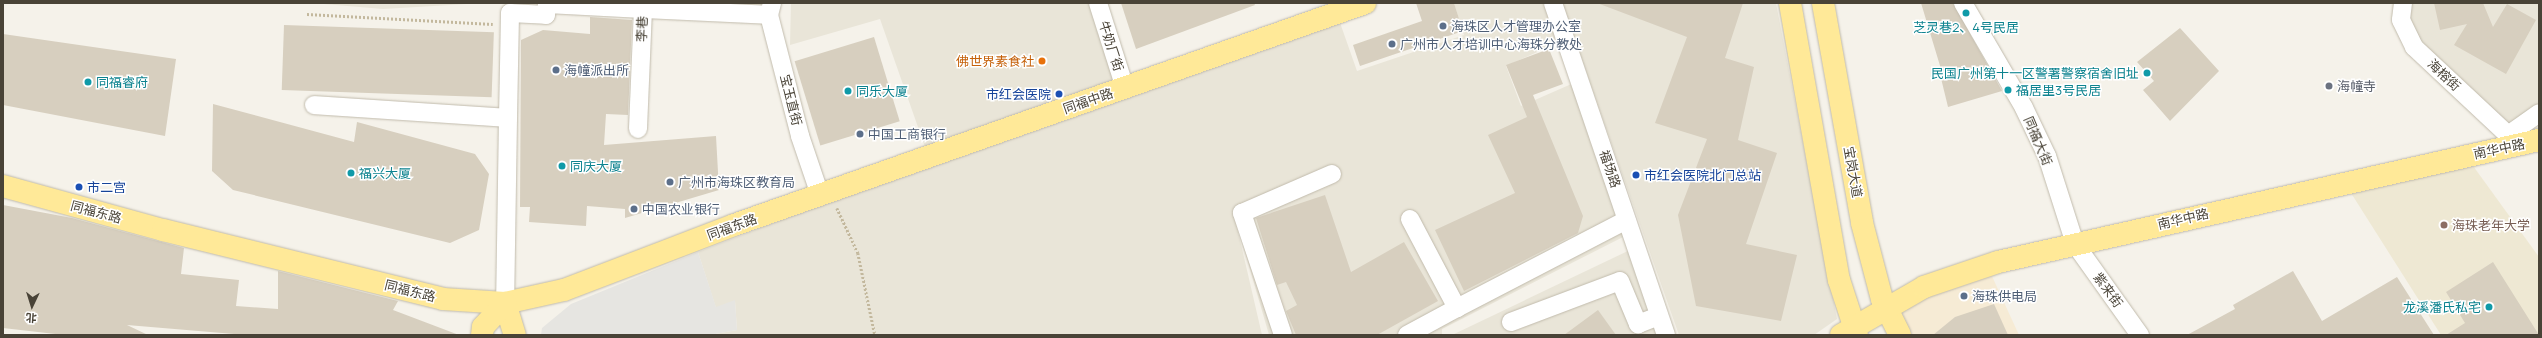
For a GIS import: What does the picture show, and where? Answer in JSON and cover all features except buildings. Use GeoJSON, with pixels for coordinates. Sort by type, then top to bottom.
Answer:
{"type":"FeatureCollection","features":[{"type":"Feature","properties":{"kind":"main road","name":"同福中路"},"geometry":{"type":"LineString","coordinates":[[820,195],[1365,3]]}},
{"type":"Feature","properties":{"kind":"main road"},"geometry":{"type":"LineString","coordinates":[[1790,3],[1839,280],[1850,332]]}},
{"type":"Feature","properties":{"kind":"main road","name":"宝岗大道"},"geometry":{"type":"LineString","coordinates":[[1823,3],[1862,223],[1886,308],[1900,335]]}},
{"type":"Feature","properties":{"kind":"main road","name":"南华中路"},"geometry":{"type":"LineString","coordinates":[[1850,332],[1886,308],[1948,277],[2075,244],[2508,141],[2539,140]]}},
{"type":"Feature","properties":{"kind":"main road","name":"同福东路"},"geometry":{"type":"LineString","coordinates":[[3,186],[443,299],[505,303],[564,290],[820,195]]}},
{"type":"Feature","properties":{"kind":"main road"},"geometry":{"type":"LineString","coordinates":[[482,335],[483,327],[505,303]]}},
{"type":"Feature","properties":{"kind":"main road"},"geometry":{"type":"LineString","coordinates":[[505,303],[515,335]]}},
{"type":"Feature","properties":{"kind":"street","name":"牛奶厂街"},"geometry":{"type":"LineString","coordinates":[[1098,3],[1125,88]]}},
{"type":"Feature","properties":{"kind":"street","name":"福场路"},"geometry":{"type":"LineString","coordinates":[[1553,3],[1666,335]]}},
{"type":"Feature","properties":{"kind":"street","name":"同福大街"},"geometry":{"type":"LineString","coordinates":[[1963,3],[1986,45],[2024,108],[2047,156],[2075,244]]}},
{"type":"Feature","properties":{"kind":"street","name":"海榕街"},"geometry":{"type":"LineString","coordinates":[[2403,3],[2401,20],[2414,47],[2508,141]]}},
{"type":"Feature","properties":{"kind":"street","name":"李巷"},"geometry":{"type":"LineString","coordinates":[[505,303],[510,13],[546,15],[546,4],[643,10],[638,129]]}},
{"type":"Feature","properties":{"kind":"street"},"geometry":{"type":"LineString","coordinates":[[643,10],[770,9]]}},
{"type":"Feature","properties":{"kind":"street","name":"宝玉直街"},"geometry":{"type":"LineString","coordinates":[[770,9],[800,136],[820,195]]}},
{"type":"Feature","properties":{"kind":"street"},"geometry":{"type":"LineString","coordinates":[[314,105],[508,118]]}},
{"type":"Feature","properties":{"kind":"street"},"geometry":{"type":"LineString","coordinates":[[2508,141],[2539,112]]}},
{"type":"Feature","properties":{"kind":"street"},"geometry":{"type":"LineString","coordinates":[[1283,335],[1242,213],[1332,174]]}},
{"type":"Feature","properties":{"kind":"street"},"geometry":{"type":"LineString","coordinates":[[1410,219],[1457,308]]}},
{"type":"Feature","properties":{"kind":"street"},"geometry":{"type":"LineString","coordinates":[[1407,335],[1627,220]]}},
{"type":"Feature","properties":{"kind":"street","name":"紫来街"},"geometry":{"type":"LineString","coordinates":[[2075,244],[2140,335]]}},
{"type":"Feature","properties":{"kind":"street"},"geometry":{"type":"LineString","coordinates":[[1511,322],[1620,281],[1638,324],[1659,316]]}},
{"type":"Feature","properties":{"kind":"path"},"geometry":{"type":"LineString","coordinates":[[307,14],[499,24],[510,36]]}},
{"type":"Feature","properties":{"kind":"path"},"geometry":{"type":"LineString","coordinates":[[820,195],[858,253],[875,335]]}},
{"type":"Feature","properties":{"kind":"shaded area"},"geometry":{"type":"Polygon","coordinates":[[[312,3],[484,3],[383,9],[312,3]]]}},
{"type":"Feature","properties":{"kind":"shaded area"},"geometry":{"type":"Polygon","coordinates":[[[690,3],[762,3],[761,9],[690,3]]]}},
{"type":"Feature","properties":{"kind":"shaded area"},"geometry":{"type":"Polygon","coordinates":[[[791,3],[1091,3],[1115,82],[925,147],[880,19],[790,45],[791,3]]]}},
{"type":"Feature","properties":{"kind":"shaded area"},"geometry":{"type":"Polygon","coordinates":[[[1454,3],[1544,3],[1557,43],[1506,66],[1521,106],[1576,82],[1627,235],[1442,329],[1442,335],[1269,335],[1234,214],[1262,335],[710,335],[737,330],[735,301],[716,308],[698,252],[969,148],[1338,17],[1357,71],[1464,35],[1454,3]]]}},
{"type":"Feature","properties":{"kind":"shaded area"},"geometry":{"type":"Polygon","coordinates":[[[1562,3],[1776,3],[1837,319],[1814,335],[1679,335],[1562,3]]]}},
{"type":"Feature","properties":{"kind":"shaded area"},"geometry":{"type":"Polygon","coordinates":[[[2406,3],[2539,3],[2539,111],[2507,133],[2416,45],[2406,3]]]}},
{"type":"Feature","properties":{"kind":"shaded area","name":"海珠老年大学"},"geometry":{"type":"Polygon","coordinates":[[[2471,163],[2539,257],[2539,335],[2441,335],[2351,193],[2471,163]]]}},
{"type":"Feature","properties":{"kind":"shaded area"},"geometry":{"type":"Polygon","coordinates":[[[1632,249],[1659,335],[1452,335],[1632,249]]]}},
{"type":"Feature","properties":{"kind":"shaded area"},"geometry":{"type":"Polygon","coordinates":[[[698,252],[716,307],[735,300],[737,330],[710,335],[541,335],[542,328],[571,304],[698,252]]]}},
{"type":"Feature","properties":{"kind":"shaded area","name":"海珠供电局"},"geometry":{"type":"Polygon","coordinates":[[[1991,274],[2019,335],[1911,335],[1897,310],[1956,283],[1991,274]]]}},
{"type":"Feature","properties":{"kind":"place","name":"芝灵巷2、4号民居"},"geometry":{"type":"Point","coordinates":[1966,13]}},
{"type":"Feature","properties":{"kind":"place","name":"海珠区人才管理办公室"},"geometry":{"type":"Point","coordinates":[1443,26]}},
{"type":"Feature","properties":{"kind":"place","name":"广州市人才培训中心海珠分教处"},"geometry":{"type":"Point","coordinates":[1392,44]}},
{"type":"Feature","properties":{"kind":"place","name":"佛世界素食社"},"geometry":{"type":"Point","coordinates":[1042,61]}},
{"type":"Feature","properties":{"kind":"place","name":"海幢派出所"},"geometry":{"type":"Point","coordinates":[556,70]}},
{"type":"Feature","properties":{"kind":"place","name":"民国广州第十一区警署警察宿舍旧址"},"geometry":{"type":"Point","coordinates":[2147,73]}},
{"type":"Feature","properties":{"kind":"place","name":"同福睿府"},"geometry":{"type":"Point","coordinates":[88,82]}},
{"type":"Feature","properties":{"kind":"place","name":"海幢寺"},"geometry":{"type":"Point","coordinates":[2329,86]}},
{"type":"Feature","properties":{"kind":"place","name":"福居里3号民居"},"geometry":{"type":"Point","coordinates":[2008,90]}},
{"type":"Feature","properties":{"kind":"place","name":"同乐大厦"},"geometry":{"type":"Point","coordinates":[848,91]}},
{"type":"Feature","properties":{"kind":"place","name":"市红会医院"},"geometry":{"type":"Point","coordinates":[1059,94]}},
{"type":"Feature","properties":{"kind":"place","name":"中国工商银行"},"geometry":{"type":"Point","coordinates":[860,134]}},
{"type":"Feature","properties":{"kind":"place","name":"同庆大厦"},"geometry":{"type":"Point","coordinates":[562,166]}},
{"type":"Feature","properties":{"kind":"place","name":"福兴大厦"},"geometry":{"type":"Point","coordinates":[351,173]}},
{"type":"Feature","properties":{"kind":"place","name":"市红会医院北门总站"},"geometry":{"type":"Point","coordinates":[1636,175]}},
{"type":"Feature","properties":{"kind":"place","name":"广州市海珠区教育局"},"geometry":{"type":"Point","coordinates":[670,182]}},
{"type":"Feature","properties":{"kind":"place","name":"市二宫"},"geometry":{"type":"Point","coordinates":[79,187]}},
{"type":"Feature","properties":{"kind":"place","name":"中国农业银行"},"geometry":{"type":"Point","coordinates":[634,209]}},
{"type":"Feature","properties":{"kind":"place","name":"海珠老年大学"},"geometry":{"type":"Point","coordinates":[2444,225]}},
{"type":"Feature","properties":{"kind":"place","name":"海珠供电局"},"geometry":{"type":"Point","coordinates":[1964,296]}},
{"type":"Feature","properties":{"kind":"place","name":"龙溪潘氏私宅"},"geometry":{"type":"Point","coordinates":[2489,307]}}]}
